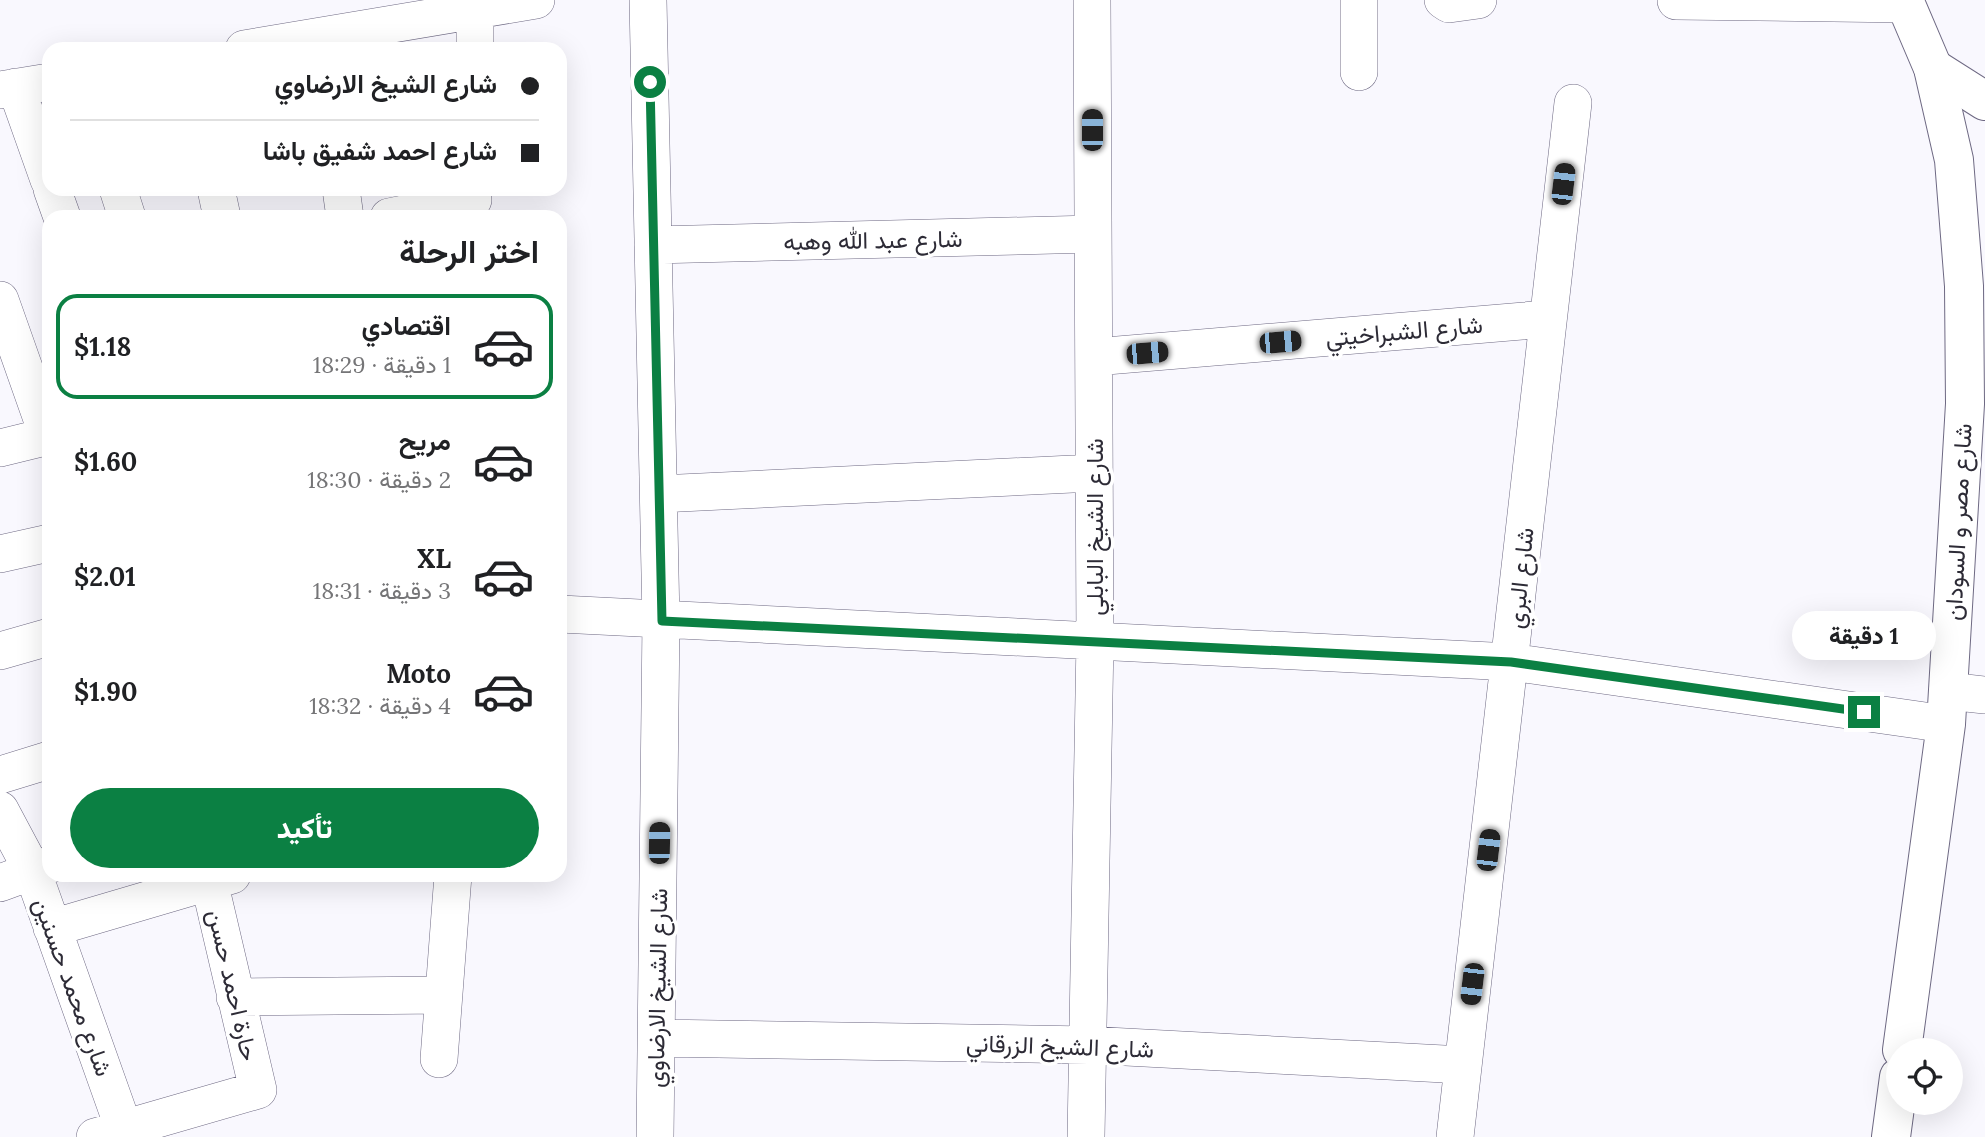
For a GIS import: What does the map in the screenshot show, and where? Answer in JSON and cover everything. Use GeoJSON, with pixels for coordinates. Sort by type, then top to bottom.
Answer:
{"type":"FeatureCollection","features":[{"type":"Feature","properties":{"kind":"main road","name":"شارع مصر و السودان"},"geometry":{"type":"LineString","coordinates":[[1904,1038],[1947,707],[1965,404],[1964,286],[1954,160],[1933,68],[1905,2]]}},
{"type":"Feature","properties":{"kind":"main road"},"geometry":{"type":"LineString","coordinates":[[1933,68],[1985,101]]}},
{"type":"Feature","properties":{"kind":"main road"},"geometry":{"type":"LineString","coordinates":[[1891,1137],[1894,1115]]}},
{"type":"Feature","properties":{"kind":"street"},"geometry":{"type":"LineString","coordinates":[[326,42],[475,10],[536,0]]}},
{"type":"Feature","properties":{"kind":"street","name":"شارع الشيخ الارضاوي"},"geometry":{"type":"LineString","coordinates":[[648,0],[662,621],[655,1137]]}},
{"type":"Feature","properties":{"kind":"street","name":"شارع الشيخ البابلي"},"geometry":{"type":"LineString","coordinates":[[1086,1137],[1095,640],[1092,0]]}},
{"type":"Feature","properties":{"kind":"street"},"geometry":{"type":"LineString","coordinates":[[1359,0],[1359,72]]}},
{"type":"Feature","properties":{"kind":"street"},"geometry":{"type":"LineString","coordinates":[[1443,0],[1450,4],[1478,0]]}},
{"type":"Feature","properties":{"kind":"street"},"geometry":{"type":"LineString","coordinates":[[1676,1],[1905,2]]}},
{"type":"Feature","properties":{"kind":"street"},"geometry":{"type":"LineString","coordinates":[[475,10],[475,42]]}},
{"type":"Feature","properties":{"kind":"street"},"geometry":{"type":"LineString","coordinates":[[22,86],[42,156]]}},
{"type":"Feature","properties":{"kind":"street","name":"شارع البري"},"geometry":{"type":"LineString","coordinates":[[1455,1137],[1573,103]]}},
{"type":"Feature","properties":{"kind":"street"},"geometry":{"type":"LineString","coordinates":[[428,210],[473,202]]}},
{"type":"Feature","properties":{"kind":"street","name":"شارع عبد الله وهبه"},"geometry":{"type":"LineString","coordinates":[[653,245],[1093,234]]}},
{"type":"Feature","properties":{"kind":"street"},"geometry":{"type":"LineString","coordinates":[[0,300],[42,419]]}},
{"type":"Feature","properties":{"kind":"street","name":"شارع الشبراخيتي"},"geometry":{"type":"LineString","coordinates":[[1094,357],[1547,319]]}},
{"type":"Feature","properties":{"kind":"street"},"geometry":{"type":"LineString","coordinates":[[0,448],[42,438]]}},
{"type":"Feature","properties":{"kind":"street"},"geometry":{"type":"LineString","coordinates":[[659,494],[1093,473]]}},
{"type":"Feature","properties":{"kind":"street"},"geometry":{"type":"LineString","coordinates":[[0,554],[42,545]]}},
{"type":"Feature","properties":{"kind":"street"},"geometry":{"type":"LineString","coordinates":[[567,614],[1511,662],[1947,707],[1985,695]]}},
{"type":"Feature","properties":{"kind":"street"},"geometry":{"type":"LineString","coordinates":[[0,651],[42,639]]}},
{"type":"Feature","properties":{"kind":"street"},"geometry":{"type":"LineString","coordinates":[[0,775],[42,762]]}},
{"type":"Feature","properties":{"kind":"street","name":"شارع محمد حسنين"},"geometry":{"type":"LineString","coordinates":[[0,810],[52,928],[109,1133]]}},
{"type":"Feature","properties":{"kind":"street"},"geometry":{"type":"LineString","coordinates":[[52,928],[207,882]]}},
{"type":"Feature","properties":{"kind":"street","name":"حارة احمد حسن"},"geometry":{"type":"LineString","coordinates":[[198,1123],[258,1090],[236,997],[221,882]]}},
{"type":"Feature","properties":{"kind":"street"},"geometry":{"type":"LineString","coordinates":[[439,1059],[452,882]]}},
{"type":"Feature","properties":{"kind":"street"},"geometry":{"type":"LineString","coordinates":[[236,997],[444,995]]}},
{"type":"Feature","properties":{"kind":"street","name":"شارع الشيخ الزرقاني"},"geometry":{"type":"LineString","coordinates":[[656,1038],[1088,1045],[1462,1065]]}},
{"type":"Feature","properties":{"kind":"street"},"geometry":{"type":"LineString","coordinates":[[109,1133],[198,1123]]}},
{"type":"Feature","properties":{"kind":"route"},"geometry":{"type":"LineString","coordinates":[[650,82],[662,621],[1511,662],[1864,712]]}}]}
